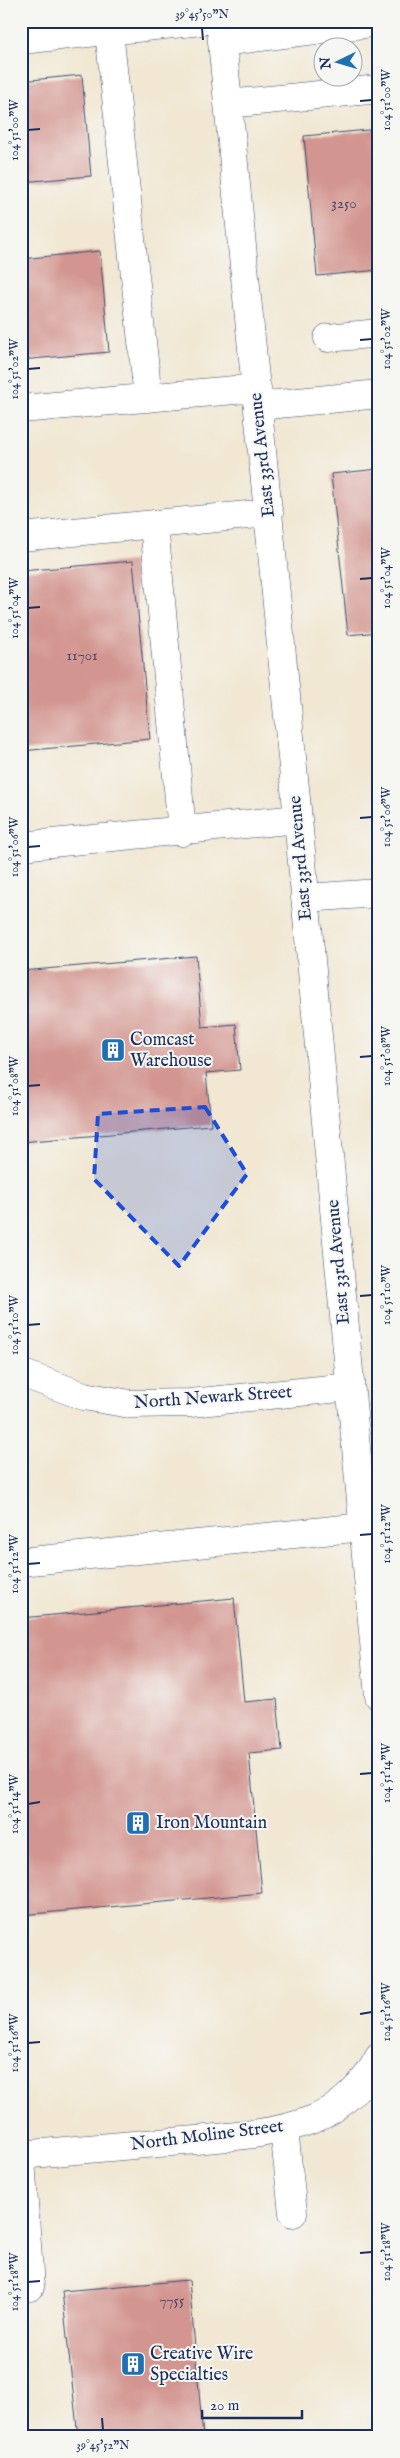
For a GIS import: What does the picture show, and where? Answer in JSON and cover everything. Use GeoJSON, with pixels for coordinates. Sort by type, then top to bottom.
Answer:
{"type":"FeatureCollection","features":[{"type":"Feature","properties":{"kind":"street"},"geometry":{"type":"LineString","coordinates":[[21,40],[202,21]]}},
{"type":"Feature","properties":{"kind":"street"},"geometry":{"type":"LineString","coordinates":[[221,32],[379,22]]}},
{"type":"Feature","properties":{"kind":"street"},"geometry":{"type":"LineString","coordinates":[[109,31],[148,398]]}},
{"type":"Feature","properties":{"kind":"street","name":"East 33rd Avenue"},"geometry":{"type":"LineString","coordinates":[[221,32],[269,513],[379,1696]]}},
{"type":"Feature","properties":{"kind":"street"},"geometry":{"type":"LineString","coordinates":[[228,104],[379,89]]}},
{"type":"Feature","properties":{"kind":"street"},"geometry":{"type":"LineString","coordinates":[[328,338],[379,333]]}},
{"type":"Feature","properties":{"kind":"street"},"geometry":{"type":"LineString","coordinates":[[21,410],[148,398],[379,394]]}},
{"type":"Feature","properties":{"kind":"street"},"geometry":{"type":"LineString","coordinates":[[21,537],[269,513]]}},
{"type":"Feature","properties":{"kind":"street"},"geometry":{"type":"LineString","coordinates":[[154,524],[182,832]]}},
{"type":"Feature","properties":{"kind":"street"},"geometry":{"type":"LineString","coordinates":[[21,846],[298,820]]}},
{"type":"Feature","properties":{"kind":"street"},"geometry":{"type":"LineString","coordinates":[[305,898],[379,893]]}},
{"type":"Feature","properties":{"kind":"street","name":"North Newark Street"},"geometry":{"type":"LineString","coordinates":[[21,1373],[84,1396],[130,1404],[190,1403],[350,1387]]}},
{"type":"Feature","properties":{"kind":"street"},"geometry":{"type":"LineString","coordinates":[[21,1562],[363,1527]]}},
{"type":"Feature","properties":{"kind":"street","name":"North Moline Street"},"geometry":{"type":"LineString","coordinates":[[21,2155],[244,2135],[284,2129],[316,2119],[341,2104],[377,2066]]}},
{"type":"Feature","properties":{"kind":"street"},"geometry":{"type":"LineString","coordinates":[[284,2129],[292,2213]]}},
{"type":"Feature","properties":{"kind":"street"},"geometry":{"type":"LineString","coordinates":[[21,2160],[30,2287]]}},
{"type":"Feature","properties":{"kind":"highlighted area"},"geometry":{"type":"Polygon","coordinates":[[[205,1107],[247,1174],[179,1266],[94,1179],[98,1114],[205,1107]]]}},
{"type":"Feature","properties":{"kind":"building"},"geometry":{"type":"Polygon","coordinates":[[[82,75],[91,176],[21,182],[21,81],[82,75]]]}},
{"type":"Feature","properties":{"kind":"building"},"geometry":{"type":"Polygon","coordinates":[[[379,129],[379,270],[317,276],[304,136],[379,129]]]}},
{"type":"Feature","properties":{"kind":"building"},"geometry":{"type":"Polygon","coordinates":[[[100,251],[109,352],[21,360],[21,259],[100,251]]]}},
{"type":"Feature","properties":{"kind":"building"},"geometry":{"type":"Polygon","coordinates":[[[379,469],[379,632],[348,635],[331,474],[379,469]]]}},
{"type":"Feature","properties":{"kind":"building"},"geometry":{"type":"Polygon","coordinates":[[[133,561],[150,739],[21,751],[21,571],[133,561]]]}},
{"type":"Feature","properties":{"kind":"building","name":"Comcast Warehouse"},"geometry":{"type":"Polygon","coordinates":[[[196,956],[202,1027],[236,1024],[240,1070],[206,1073],[211,1125],[21,1142],[21,971],[196,956]]]}},
{"type":"Feature","properties":{"kind":"building","name":"Iron Mountain"},"geometry":{"type":"Polygon","coordinates":[[[234,1598],[244,1702],[277,1699],[282,1750],[249,1753],[262,1893],[21,1915],[21,1618],[234,1598]]]}},
{"type":"Feature","properties":{"kind":"building","name":"Creative Wire Specialties"},"geometry":{"type":"Polygon","coordinates":[[[189,2280],[203,2437],[78,2437],[62,2291],[189,2280]]]}},
{"type":"Feature","properties":{"kind":"place","name":"Comcast Warehouse"},"geometry":{"type":"Point","coordinates":[113,1050]}},
{"type":"Feature","properties":{"kind":"place","name":"Iron Mountain"},"geometry":{"type":"Point","coordinates":[138,1823]}},
{"type":"Feature","properties":{"kind":"place","name":"Creative Wire Specialties"},"geometry":{"type":"Point","coordinates":[133,2364]}}]}
